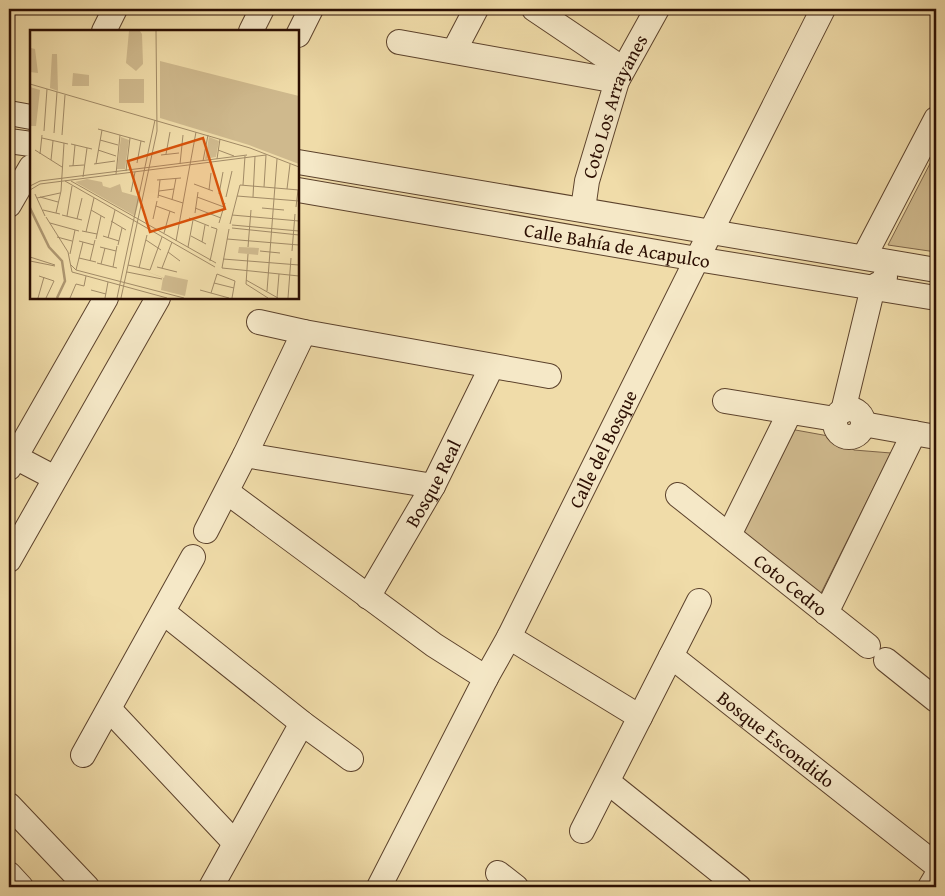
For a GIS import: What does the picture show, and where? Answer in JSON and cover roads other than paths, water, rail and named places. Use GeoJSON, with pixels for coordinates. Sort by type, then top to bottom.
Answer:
{"type":"FeatureCollection","features":[{"type":"Feature","properties":{"kind":"street"},"geometry":{"type":"LineString","coordinates":[[104,30],[115,9]]}},
{"type":"Feature","properties":{"kind":"street"},"geometry":{"type":"LineString","coordinates":[[252,30],[262,9]]}},
{"type":"Feature","properties":{"kind":"street"},"geometry":{"type":"LineString","coordinates":[[299,33],[310,9]]}},
{"type":"Feature","properties":{"kind":"street"},"geometry":{"type":"LineString","coordinates":[[454,51],[476,9]]}},
{"type":"Feature","properties":{"kind":"street"},"geometry":{"type":"LineString","coordinates":[[534,9],[620,75]]}},
{"type":"Feature","properties":{"kind":"street","name":"Coto Los Arrayanes"},"geometry":{"type":"LineString","coordinates":[[583,209],[587,181],[620,75],[657,9]]}},
{"type":"Feature","properties":{"kind":"street","name":"Calle del Bosque"},"geometry":{"type":"LineString","coordinates":[[379,887],[486,678],[510,637],[823,9]]}},
{"type":"Feature","properties":{"kind":"street"},"geometry":{"type":"LineString","coordinates":[[399,42],[620,75]]}},
{"type":"Feature","properties":{"kind":"street"},"geometry":{"type":"LineString","coordinates":[[9,113],[30,117]]}},
{"type":"Feature","properties":{"kind":"street"},"geometry":{"type":"LineString","coordinates":[[864,257],[936,119]]}},
{"type":"Feature","properties":{"kind":"street"},"geometry":{"type":"LineString","coordinates":[[9,141],[30,144]]}},
{"type":"Feature","properties":{"kind":"street","name":"Calle Bahía de Acapulco"},"geometry":{"type":"LineString","coordinates":[[299,162],[864,257],[884,280]]}},
{"type":"Feature","properties":{"kind":"street"},"geometry":{"type":"LineString","coordinates":[[9,205],[30,169]]}},
{"type":"Feature","properties":{"kind":"street","name":"Calle Bahía de Acapulco"},"geometry":{"type":"LineString","coordinates":[[299,190],[697,259],[884,280],[936,298]]}},
{"type":"Feature","properties":{"kind":"street","name":"Calle Bahía de Acapulco"},"geometry":{"type":"LineString","coordinates":[[884,280],[936,270]]}},
{"type":"Feature","properties":{"kind":"street"},"geometry":{"type":"LineString","coordinates":[[850,417],[884,280]]}},
{"type":"Feature","properties":{"kind":"street"},"geometry":{"type":"LineString","coordinates":[[55,478],[12,463],[105,299]]}},
{"type":"Feature","properties":{"kind":"street"},"geometry":{"type":"LineString","coordinates":[[9,560],[157,299]]}},
{"type":"Feature","properties":{"kind":"street"},"geometry":{"type":"LineString","coordinates":[[259,322],[304,332],[549,376]]}},
{"type":"Feature","properties":{"kind":"street"},"geometry":{"type":"LineString","coordinates":[[206,531],[227,492],[304,332]]}},
{"type":"Feature","properties":{"kind":"street","name":"Bosque Real"},"geometry":{"type":"LineString","coordinates":[[368,597],[433,486],[492,366]]}},
{"type":"Feature","properties":{"kind":"street"},"geometry":{"type":"LineString","coordinates":[[725,401],[790,412],[850,417],[925,435]]}},
{"type":"Feature","properties":{"kind":"street"},"geometry":{"type":"LineString","coordinates":[[729,536],[790,412]]}},
{"type":"Feature","properties":{"kind":"street","name":"Coto Cedro"},"geometry":{"type":"LineString","coordinates":[[678,495],[826,613],[925,435]]}},
{"type":"Feature","properties":{"kind":"street"},"geometry":{"type":"LineString","coordinates":[[245,455],[433,486]]}},
{"type":"Feature","properties":{"kind":"street"},"geometry":{"type":"LineString","coordinates":[[227,492],[434,645],[486,678]]}},
{"type":"Feature","properties":{"kind":"street"},"geometry":{"type":"LineString","coordinates":[[83,755],[110,710],[193,557]]}},
{"type":"Feature","properties":{"kind":"street"},"geometry":{"type":"LineString","coordinates":[[582,831],[699,601]]}},
{"type":"Feature","properties":{"kind":"street"},"geometry":{"type":"LineString","coordinates":[[163,612],[302,723],[352,759]]}},
{"type":"Feature","properties":{"kind":"street"},"geometry":{"type":"LineString","coordinates":[[826,613],[868,646]]}},
{"type":"Feature","properties":{"kind":"street"},"geometry":{"type":"LineString","coordinates":[[510,637],[640,717]]}},
{"type":"Feature","properties":{"kind":"street","name":"Bosque Escondido"},"geometry":{"type":"LineString","coordinates":[[671,656],[936,865]]}},
{"type":"Feature","properties":{"kind":"street"},"geometry":{"type":"LineString","coordinates":[[886,660],[934,690]]}},
{"type":"Feature","properties":{"kind":"street"},"geometry":{"type":"LineString","coordinates":[[110,710],[235,843]]}},
{"type":"Feature","properties":{"kind":"street"},"geometry":{"type":"LineString","coordinates":[[210,887],[302,723]]}},
{"type":"Feature","properties":{"kind":"street"},"geometry":{"type":"LineString","coordinates":[[608,782],[739,887]]}},
{"type":"Feature","properties":{"kind":"street"},"geometry":{"type":"LineString","coordinates":[[9,805],[86,887]]}},
{"type":"Feature","properties":{"kind":"street"},"geometry":{"type":"LineString","coordinates":[[9,874],[21,887]]}},
{"type":"Feature","properties":{"kind":"street"},"geometry":{"type":"LineString","coordinates":[[930,887],[936,877]]}}]}
